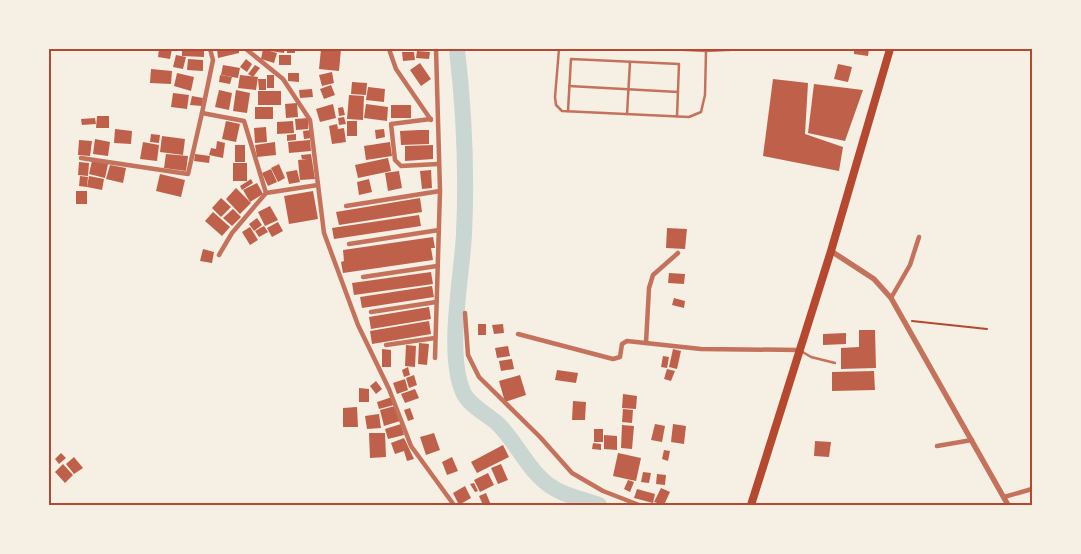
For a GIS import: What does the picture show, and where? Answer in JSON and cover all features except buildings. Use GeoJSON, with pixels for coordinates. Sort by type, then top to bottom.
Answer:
{"type":"FeatureCollection","features":[{"type":"Feature","properties":{"kind":"highway"},"geometry":{"type":"LineString","coordinates":[[751,505],[831,251],[890,49]]}},
{"type":"Feature","properties":{"kind":"street"},"geometry":{"type":"LineString","coordinates":[[81,158],[188,174],[213,60],[210,49]]}},
{"type":"Feature","properties":{"kind":"street"},"geometry":{"type":"LineString","coordinates":[[246,49],[283,79],[310,120],[324,233],[358,325],[390,389],[411,446],[454,505]]}},
{"type":"Feature","properties":{"kind":"street"},"geometry":{"type":"LineString","coordinates":[[389,49],[396,69],[436,127]]}},
{"type":"Feature","properties":{"kind":"street"},"geometry":{"type":"LineString","coordinates":[[435,358],[440,191],[436,127],[436,49]]}},
{"type":"Feature","properties":{"kind":"street"},"geometry":{"type":"LineString","coordinates":[[202,113],[244,121],[266,193]]}},
{"type":"Feature","properties":{"kind":"street"},"geometry":{"type":"LineString","coordinates":[[431,119],[391,124],[395,160],[401,166],[438,164]]}},
{"type":"Feature","properties":{"kind":"street"},"geometry":{"type":"LineString","coordinates":[[219,255],[232,232],[266,193],[318,185]]}},
{"type":"Feature","properties":{"kind":"street"},"geometry":{"type":"LineString","coordinates":[[346,206],[440,191]]}},
{"type":"Feature","properties":{"kind":"street"},"geometry":{"type":"LineString","coordinates":[[349,244],[439,230]]}},
{"type":"Feature","properties":{"kind":"street"},"geometry":{"type":"LineString","coordinates":[[891,298],[910,265],[919,237]]}},
{"type":"Feature","properties":{"kind":"street"},"geometry":{"type":"LineString","coordinates":[[831,251],[874,279],[891,298],[1008,505]]}},
{"type":"Feature","properties":{"kind":"street"},"geometry":{"type":"LineString","coordinates":[[646,343],[649,288],[653,275],[678,253]]}},
{"type":"Feature","properties":{"kind":"street"},"geometry":{"type":"LineString","coordinates":[[363,277],[437,266]]}},
{"type":"Feature","properties":{"kind":"street"},"geometry":{"type":"LineString","coordinates":[[371,312],[436,302]]}},
{"type":"Feature","properties":{"kind":"street"},"geometry":{"type":"LineString","coordinates":[[465,313],[468,355],[479,378],[540,437],[572,473],[602,490],[639,505]]}},
{"type":"Feature","properties":{"kind":"street"},"geometry":{"type":"LineString","coordinates":[[518,334],[613,359],[620,356],[623,342],[702,349],[799,350]]}},
{"type":"Feature","properties":{"kind":"street"},"geometry":{"type":"LineString","coordinates":[[386,346],[436,338]]}},
{"type":"Feature","properties":{"kind":"street"},"geometry":{"type":"LineString","coordinates":[[937,446],[972,440]]}},
{"type":"Feature","properties":{"kind":"street"},"geometry":{"type":"LineString","coordinates":[[1004,497],[1032,489]]}},
{"type":"Feature","properties":{"kind":"lane"},"geometry":{"type":"LineString","coordinates":[[559,49],[556,105],[562,111],[689,117],[702,112],[705,95],[706,51]]}},
{"type":"Feature","properties":{"kind":"lane"},"geometry":{"type":"LineString","coordinates":[[667,49],[706,51],[747,49]]}},
{"type":"Feature","properties":{"kind":"lane"},"geometry":{"type":"LineString","coordinates":[[568,111],[570,59],[679,64],[677,116]]}},
{"type":"Feature","properties":{"kind":"lane"},"geometry":{"type":"LineString","coordinates":[[627,114],[630,62]]}},
{"type":"Feature","properties":{"kind":"lane"},"geometry":{"type":"LineString","coordinates":[[569,86],[678,92]]}},
{"type":"Feature","properties":{"kind":"lane"},"geometry":{"type":"LineString","coordinates":[[799,350],[811,357],[835,363]]}},
{"type":"Feature","properties":{"kind":"path"},"geometry":{"type":"LineString","coordinates":[[904,320],[987,329]]}},
{"type":"Feature","properties":{"kind":"waterway"},"geometry":{"type":"LineString","coordinates":[[457,49],[465,164],[464,234],[455,336],[458,376],[463,392],[470,402],[499,425],[539,477],[567,495],[599,505]]}}]}
